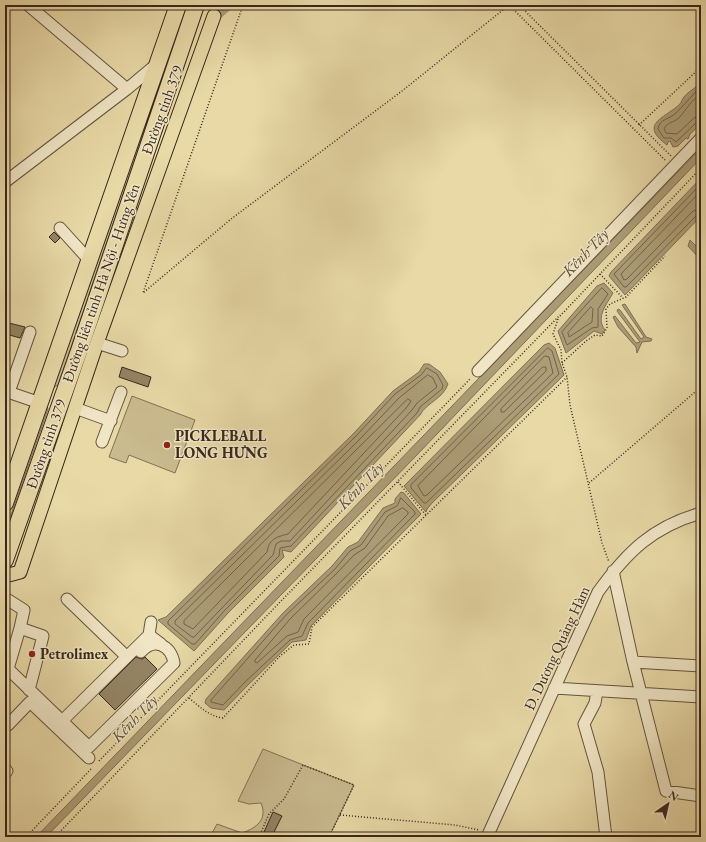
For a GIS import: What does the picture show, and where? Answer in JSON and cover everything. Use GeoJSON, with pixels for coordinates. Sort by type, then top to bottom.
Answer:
{"type":"FeatureCollection","features":[{"type":"Feature","properties":{"kind":"highway","name":"Đường liên tỉnh Hà Nội - Hưng Yên"},"geometry":{"type":"LineString","coordinates":[[5,503],[178,5]]}},
{"type":"Feature","properties":{"kind":"highway","name":"Đường liên tỉnh Hà Nội - Hưng Yên"},"geometry":{"type":"LineString","coordinates":[[5,560],[90,341],[139,171],[196,5]]}},
{"type":"Feature","properties":{"kind":"highway"},"geometry":{"type":"LineString","coordinates":[[42,397],[66,403]]}},
{"type":"Feature","properties":{"kind":"main road","name":"Đường tỉnh 379"},"geometry":{"type":"LineString","coordinates":[[90,341],[156,176],[214,16]]}},
{"type":"Feature","properties":{"kind":"main road","name":"Đường tỉnh 379"},"geometry":{"type":"LineString","coordinates":[[179,53],[199,55]]}},
{"type":"Feature","properties":{"kind":"main road","name":"Đường tỉnh 379"},"geometry":{"type":"LineString","coordinates":[[139,171],[156,176]]}},
{"type":"Feature","properties":{"kind":"main road","name":"Đường tỉnh 379"},"geometry":{"type":"LineString","coordinates":[[5,576],[20,572],[66,403]]}},
{"type":"Feature","properties":{"kind":"street"},"geometry":{"type":"LineString","coordinates":[[28,5],[127,89]]}},
{"type":"Feature","properties":{"kind":"street"},"geometry":{"type":"LineString","coordinates":[[5,182],[127,89],[157,64]]}},
{"type":"Feature","properties":{"kind":"street"},"geometry":{"type":"LineString","coordinates":[[478,371],[701,138]]}},
{"type":"Feature","properties":{"kind":"street"},"geometry":{"type":"LineString","coordinates":[[60,228],[89,260]]}},
{"type":"Feature","properties":{"kind":"street"},"geometry":{"type":"LineString","coordinates":[[30,332],[7,392],[42,397]]}},
{"type":"Feature","properties":{"kind":"street"},"geometry":{"type":"LineString","coordinates":[[90,341],[122,352]]}},
{"type":"Feature","properties":{"kind":"street"},"geometry":{"type":"LineString","coordinates":[[102,442],[121,392]]}},
{"type":"Feature","properties":{"kind":"street"},"geometry":{"type":"LineString","coordinates":[[66,403],[110,421]]}},
{"type":"Feature","properties":{"kind":"street","name":"Đ. Dương Quảng Hàm"},"geometry":{"type":"LineString","coordinates":[[488,835],[592,604],[614,571],[634,549],[655,532],[701,513]]}},
{"type":"Feature","properties":{"kind":"street"},"geometry":{"type":"LineString","coordinates":[[614,571],[640,693],[666,791],[701,796]]}},
{"type":"Feature","properties":{"kind":"street"},"geometry":{"type":"LineString","coordinates":[[5,598],[24,610],[20,628],[6,668],[88,747],[174,663],[170,651],[149,635]]}},
{"type":"Feature","properties":{"kind":"street"},"geometry":{"type":"LineString","coordinates":[[67,599],[127,657]]}},
{"type":"Feature","properties":{"kind":"street"},"geometry":{"type":"LineString","coordinates":[[62,721],[149,635],[151,622]]}},
{"type":"Feature","properties":{"kind":"street"},"geometry":{"type":"LineString","coordinates":[[20,628],[43,636],[29,690]]}},
{"type":"Feature","properties":{"kind":"street"},"geometry":{"type":"LineString","coordinates":[[141,652],[150,645],[161,644]]}},
{"type":"Feature","properties":{"kind":"street"},"geometry":{"type":"LineString","coordinates":[[633,662],[701,666]]}},
{"type":"Feature","properties":{"kind":"street"},"geometry":{"type":"LineString","coordinates":[[554,688],[701,697]]}},
{"type":"Feature","properties":{"kind":"street"},"geometry":{"type":"LineString","coordinates":[[597,691],[594,703],[584,724],[598,772],[606,837]]}},
{"type":"Feature","properties":{"kind":"street"},"geometry":{"type":"LineString","coordinates":[[5,726],[8,725],[30,702],[89,758]]}},
{"type":"Feature","properties":{"kind":"street"},"geometry":{"type":"LineString","coordinates":[[5,769],[7,770],[5,773]]}},
{"type":"Feature","properties":{"kind":"path"},"geometry":{"type":"LineString","coordinates":[[243,5],[143,293],[231,219],[402,91],[509,5],[675,165]]}},
{"type":"Feature","properties":{"kind":"path"},"geometry":{"type":"LineString","coordinates":[[519,5],[639,125],[675,165]]}},
{"type":"Feature","properties":{"kind":"path"},"geometry":{"type":"LineString","coordinates":[[639,125],[701,67]]}},
{"type":"Feature","properties":{"kind":"path"},"geometry":{"type":"LineString","coordinates":[[55,837],[100,792],[188,697],[701,168]]}},
{"type":"Feature","properties":{"kind":"path"},"geometry":{"type":"LineString","coordinates":[[562,363],[586,340],[595,335],[602,336],[606,328],[606,309],[610,304],[623,298],[642,281],[665,256]]}},
{"type":"Feature","properties":{"kind":"path"},"geometry":{"type":"LineString","coordinates":[[599,273],[623,298]]}},
{"type":"Feature","properties":{"kind":"path"},"geometry":{"type":"LineString","coordinates":[[560,315],[553,328],[553,334],[561,350],[562,363],[567,377],[570,405],[606,557],[614,571]]}},
{"type":"Feature","properties":{"kind":"path"},"geometry":{"type":"LineString","coordinates":[[26,837],[478,371]]}},
{"type":"Feature","properties":{"kind":"path"},"geometry":{"type":"LineString","coordinates":[[188,697],[215,717],[223,718],[280,656],[294,645],[309,644],[312,627],[567,377]]}},
{"type":"Feature","properties":{"kind":"path"},"geometry":{"type":"LineString","coordinates":[[589,483],[701,387]]}},
{"type":"Feature","properties":{"kind":"path"},"geometry":{"type":"LineString","coordinates":[[398,482],[426,515]]}},
{"type":"Feature","properties":{"kind":"path"},"geometry":{"type":"LineString","coordinates":[[259,837],[269,814],[284,799],[303,765],[354,785],[329,837]]}},
{"type":"Feature","properties":{"kind":"path"},"geometry":{"type":"LineString","coordinates":[[340,814],[455,825],[488,835]]}},
{"type":"Feature","properties":{"kind":"shaded area"},"geometry":{"type":"Polygon","coordinates":[[[173,49],[58,385],[54,387],[51,385],[167,54],[173,49]]]}},
{"type":"Feature","properties":{"kind":"shaded area"},"geometry":{"type":"Polygon","coordinates":[[[132,396],[195,420],[175,473],[129,455],[126,463],[109,457],[132,396]]]}},
{"type":"Feature","properties":{"kind":"shaded area"},"geometry":{"type":"Polygon","coordinates":[[[46,403],[48,409],[5,532],[5,516],[46,403]]]}},
{"type":"Feature","properties":{"kind":"shaded area"},"geometry":{"type":"Polygon","coordinates":[[[263,749],[354,785],[329,837],[210,837],[217,824],[242,833],[252,829],[262,819],[263,809],[261,803],[249,804],[238,801],[263,749]]]}},
{"type":"Feature","properties":{"kind":"water"},"geometry":{"type":"Polygon","coordinates":[[[701,80],[701,124],[690,134],[688,139],[686,138],[678,146],[673,147],[670,141],[667,145],[655,132],[654,127],[656,122],[679,105],[683,98],[696,87],[698,82],[701,80]]]}},
{"type":"Feature","properties":{"kind":"water"},"geometry":{"type":"Polygon","coordinates":[[[701,148],[701,158],[415,457],[46,837],[36,837],[701,148]]]}},
{"type":"Feature","properties":{"kind":"water"},"geometry":{"type":"Polygon","coordinates":[[[701,178],[701,216],[625,295],[609,276],[611,272],[701,178]]]}},
{"type":"Feature","properties":{"kind":"water"},"geometry":{"type":"Polygon","coordinates":[[[690,240],[701,251],[701,260],[688,246],[690,240]]]}},
{"type":"Feature","properties":{"kind":"water"},"geometry":{"type":"Polygon","coordinates":[[[604,283],[613,293],[605,306],[602,315],[602,325],[605,330],[602,334],[594,331],[566,353],[558,331],[597,286],[604,283]]]}},
{"type":"Feature","properties":{"kind":"water"},"geometry":{"type":"Polygon","coordinates":[[[625,304],[646,337],[652,339],[651,341],[642,342],[637,353],[636,347],[618,327],[613,317],[615,316],[636,343],[640,342],[617,311],[618,309],[620,310],[641,339],[644,337],[622,305],[625,304]]]}},
{"type":"Feature","properties":{"kind":"water"},"geometry":{"type":"Polygon","coordinates":[[[549,343],[555,348],[564,375],[433,502],[426,512],[404,486],[544,345],[549,343]]]}},
{"type":"Feature","properties":{"kind":"water"},"geometry":{"type":"Polygon","coordinates":[[[424,364],[429,364],[440,372],[448,384],[446,389],[439,397],[426,407],[291,552],[282,550],[284,557],[228,613],[194,651],[158,620],[166,617],[354,433],[393,391],[419,372],[424,364]]]}},
{"type":"Feature","properties":{"kind":"water"},"geometry":{"type":"Polygon","coordinates":[[[401,492],[404,493],[421,514],[311,626],[306,640],[292,642],[224,710],[211,708],[205,703],[206,699],[283,613],[332,566],[348,547],[358,542],[383,508],[395,503],[395,499],[401,492]]]}},
{"type":"Feature","properties":{"kind":"building"},"geometry":{"type":"Polygon","coordinates":[[[54,232],[60,238],[55,243],[49,237],[54,232]]]}},
{"type":"Feature","properties":{"kind":"building"},"geometry":{"type":"Polygon","coordinates":[[[9,323],[25,327],[20,338],[6,334],[9,323]]]}},
{"type":"Feature","properties":{"kind":"building"},"geometry":{"type":"Polygon","coordinates":[[[122,367],[151,377],[148,387],[119,377],[122,367]]]}},
{"type":"Feature","properties":{"kind":"building"},"geometry":{"type":"Polygon","coordinates":[[[136,657],[142,659],[145,657],[157,669],[115,710],[99,694],[136,657]]]}},
{"type":"Feature","properties":{"kind":"building"},"geometry":{"type":"Polygon","coordinates":[[[273,812],[282,816],[272,836],[264,832],[273,812]]]}},
{"type":"Feature","properties":{"kind":"waterway"},"geometry":{"type":"LineString","coordinates":[[215,17],[229,5]]}},
{"type":"Feature","properties":{"kind":"place","name":"PICKLEBALL LONG HƯNG"},"geometry":{"type":"Point","coordinates":[167,445]}},
{"type":"Feature","properties":{"kind":"place","name":"Petrolimex"},"geometry":{"type":"Point","coordinates":[32,654]}},
{"type":"Feature","properties":{"kind":"water label","name":"Kênh Tây"},"geometry":{"type":"Point","coordinates":[585,252]}},
{"type":"Feature","properties":{"kind":"water label","name":"Kênh Tây"},"geometry":{"type":"Point","coordinates":[360,485]}},
{"type":"Feature","properties":{"kind":"water label","name":"Kênh Tây"},"geometry":{"type":"Point","coordinates":[134,718]}}]}
